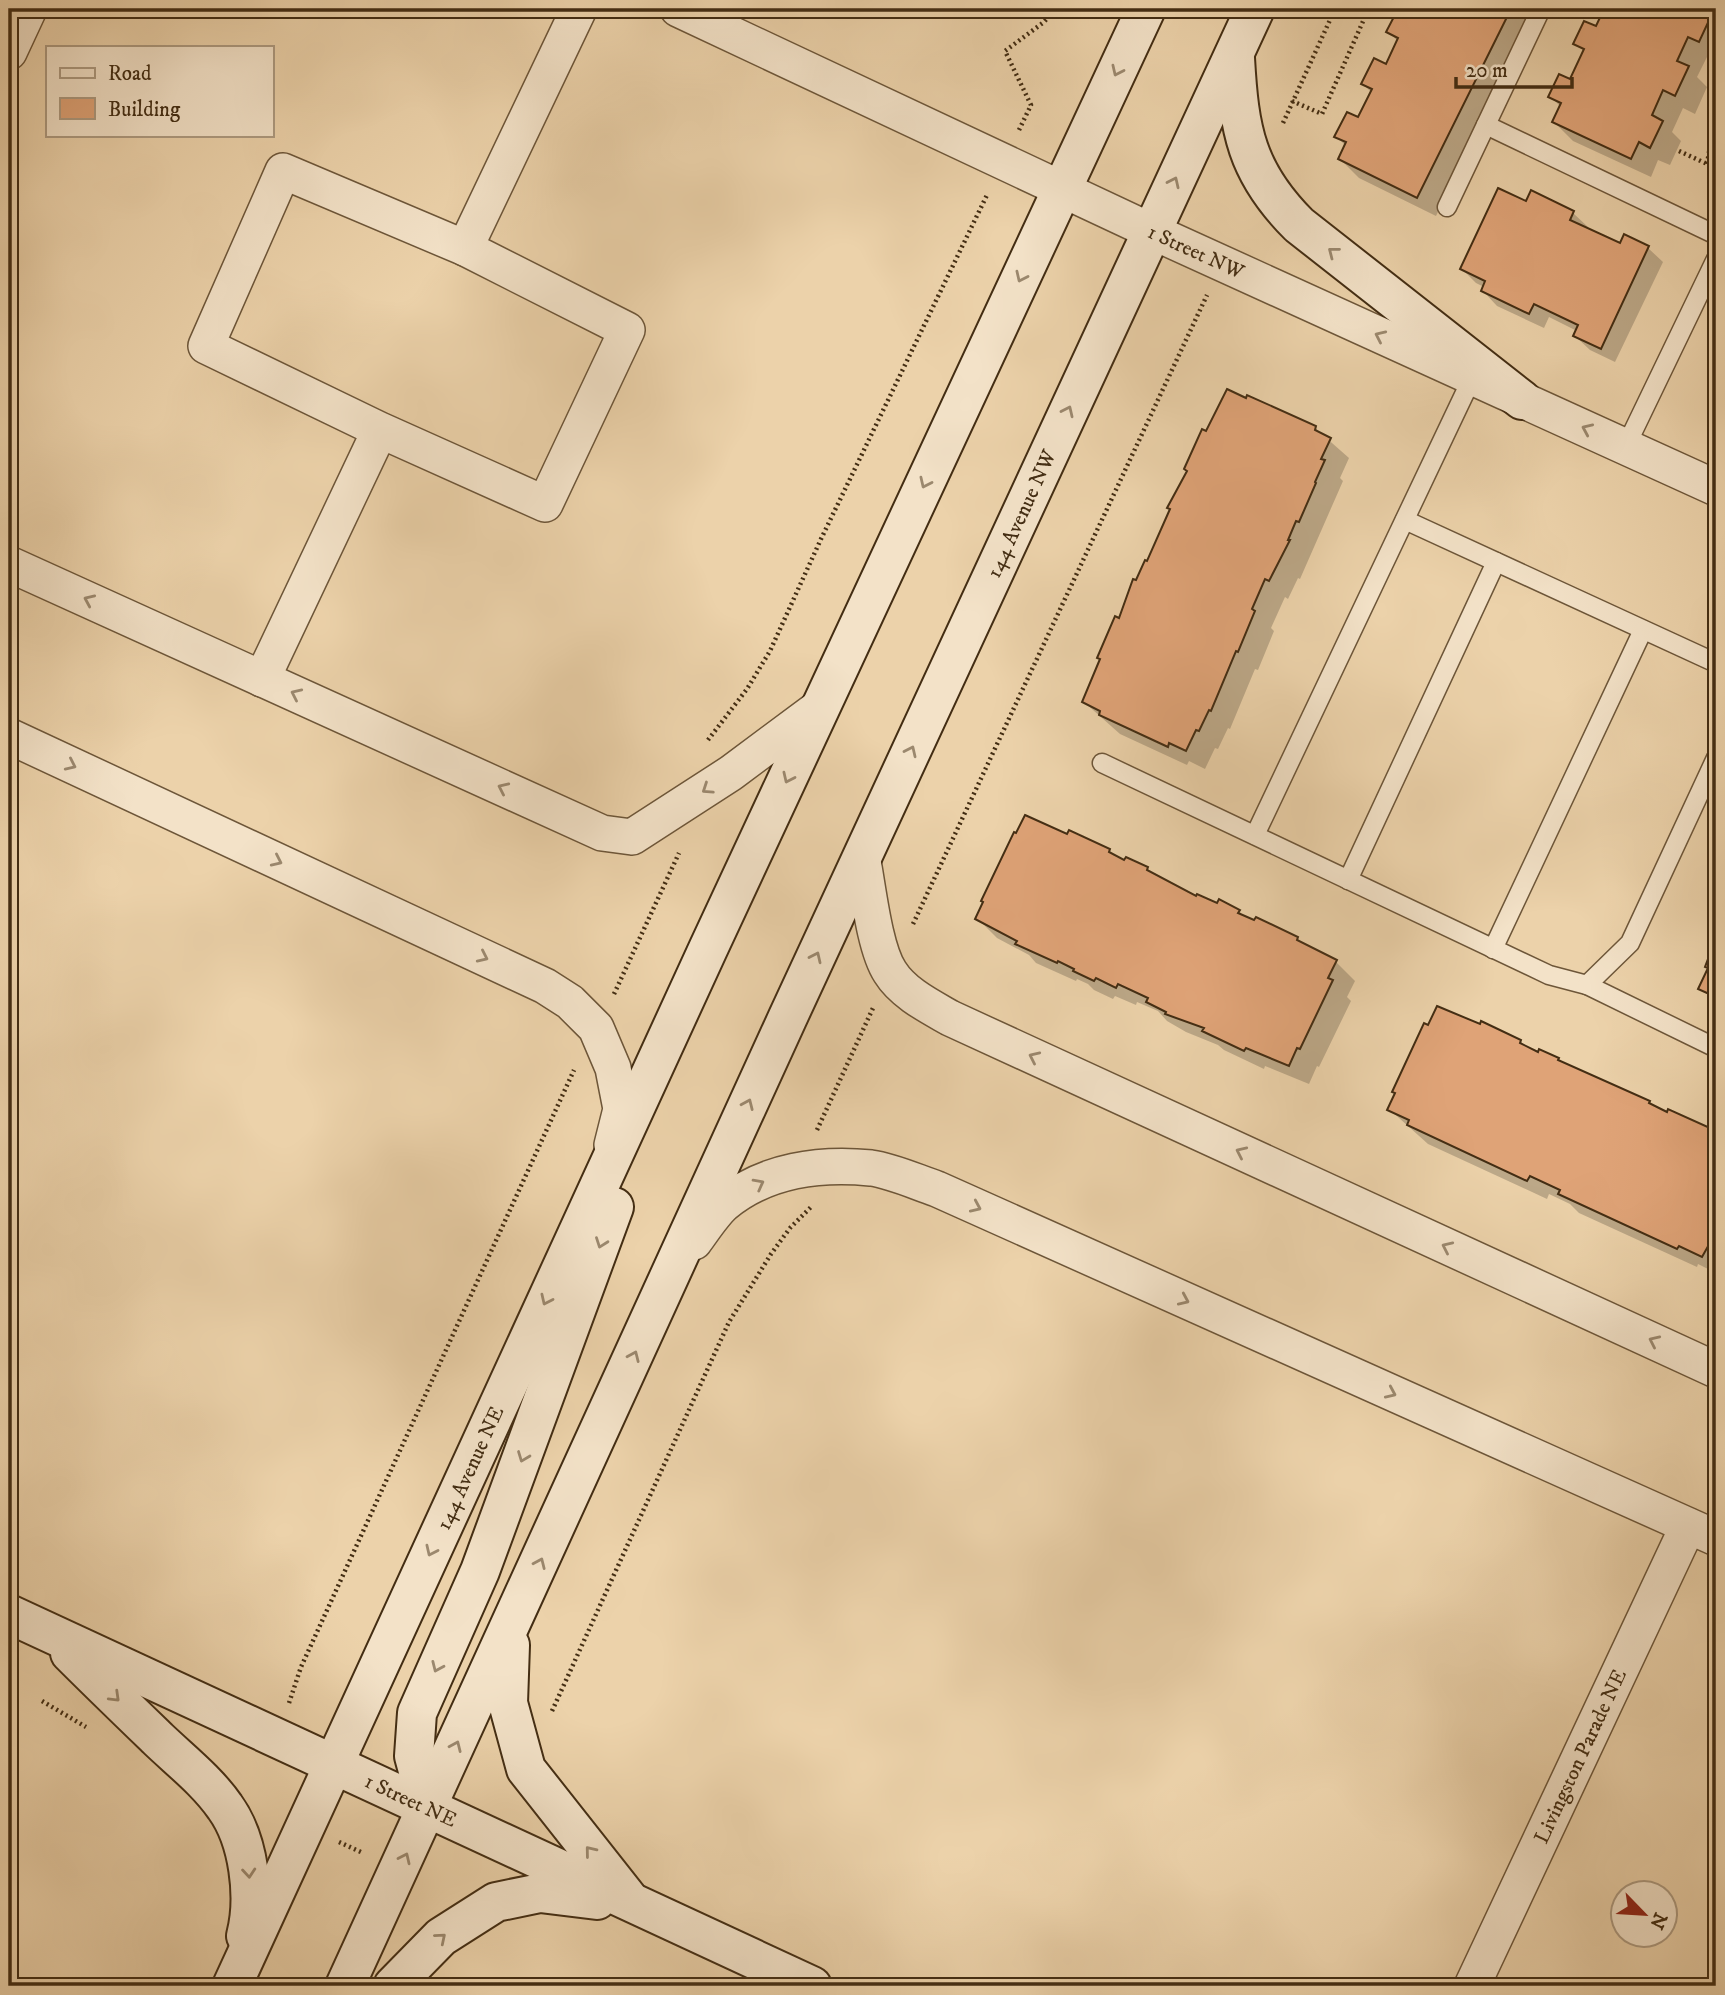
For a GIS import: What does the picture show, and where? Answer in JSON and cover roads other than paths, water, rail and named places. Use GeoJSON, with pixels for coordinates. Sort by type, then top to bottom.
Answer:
{"type":"FeatureCollection","features":[{"type":"Feature","properties":{"kind":"main road"},"geometry":{"type":"LineString","coordinates":[[428,1808],[414,1756],[417,1713],[480,1570],[708,949],[1146,9]]}},
{"type":"Feature","properties":{"kind":"main road"},"geometry":{"type":"LineString","coordinates":[[1246,9],[1235,53],[1238,110],[1259,177],[1282,209],[1298,225],[1522,400]]}},
{"type":"Feature","properties":{"kind":"main road","name":"144 Avenue NW"},"geometry":{"type":"LineString","coordinates":[[676,1264],[1255,9]]}},
{"type":"Feature","properties":{"kind":"main road","name":"144 Avenue NE"},"geometry":{"type":"LineString","coordinates":[[232,1986],[708,949]]}},
{"type":"Feature","properties":{"kind":"main road"},"geometry":{"type":"LineString","coordinates":[[345,1986],[676,1264]]}},
{"type":"Feature","properties":{"kind":"main road","name":"1 Street NE"},"geometry":{"type":"LineString","coordinates":[[9,1614],[812,1986]]}},
{"type":"Feature","properties":{"kind":"main road"},"geometry":{"type":"LineString","coordinates":[[512,1625],[508,1703],[526,1769],[633,1904]]}},
{"type":"Feature","properties":{"kind":"main road"},"geometry":{"type":"LineString","coordinates":[[48,1632],[203,1782],[226,1807],[233,1820],[249,1865],[250,1895],[247,1929],[232,1986]]}},
{"type":"Feature","properties":{"kind":"main road"},"geometry":{"type":"LineString","coordinates":[[393,1986],[441,1937],[496,1902],[540,1893],[633,1904]]}},
{"type":"Feature","properties":{"kind":"street"},"geometry":{"type":"LineString","coordinates":[[9,52],[29,9]]}},
{"type":"Feature","properties":{"kind":"street"},"geometry":{"type":"LineString","coordinates":[[464,248],[579,9]]}},
{"type":"Feature","properties":{"kind":"street","name":"1 Street NW"},"geometry":{"type":"LineString","coordinates":[[678,9],[1062,189],[1716,488]]}},
{"type":"Feature","properties":{"kind":"street"},"geometry":{"type":"LineString","coordinates":[[284,171],[464,248],[627,330],[545,504],[380,430],[206,346],[284,171]]}},
{"type":"Feature","properties":{"kind":"street"},"geometry":{"type":"LineString","coordinates":[[262,679],[380,430]]}},
{"type":"Feature","properties":{"kind":"street"},"geometry":{"type":"LineString","coordinates":[[9,564],[602,833],[632,837],[731,773],[821,706]]}},
{"type":"Feature","properties":{"kind":"street"},"geometry":{"type":"LineString","coordinates":[[9,736],[545,986],[570,1002],[596,1028],[613,1068],[621,1108],[605,1173]]}},
{"type":"Feature","properties":{"kind":"street"},"geometry":{"type":"LineString","coordinates":[[862,856],[879,947],[890,973],[923,1003],[974,1029],[1716,1370]]}},
{"type":"Feature","properties":{"kind":"street"},"geometry":{"type":"LineString","coordinates":[[676,1264],[723,1205],[762,1181],[795,1170],[873,1168],[937,1189],[1702,1532]]}},
{"type":"Feature","properties":{"kind":"street","name":"Livingston Parade NE"},"geometry":{"type":"LineString","coordinates":[[1472,1986],[1702,1532]]}},
{"type":"Feature","properties":{"kind":"lane"},"geometry":{"type":"LineString","coordinates":[[1447,207],[1541,9]]}},
{"type":"Feature","properties":{"kind":"lane"},"geometry":{"type":"LineString","coordinates":[[1486,125],[1716,235]]}},
{"type":"Feature","properties":{"kind":"lane"},"geometry":{"type":"LineString","coordinates":[[1626,446],[1716,259]]}},
{"type":"Feature","properties":{"kind":"lane"},"geometry":{"type":"LineString","coordinates":[[1255,835],[1472,378]]}},
{"type":"Feature","properties":{"kind":"lane"},"geometry":{"type":"LineString","coordinates":[[1405,520],[1716,663]]}},
{"type":"Feature","properties":{"kind":"lane"},"geometry":{"type":"LineString","coordinates":[[1348,880],[1496,562]]}},
{"type":"Feature","properties":{"kind":"lane"},"geometry":{"type":"LineString","coordinates":[[1493,948],[1643,630]]}},
{"type":"Feature","properties":{"kind":"lane"},"geometry":{"type":"LineString","coordinates":[[1587,985],[1630,943],[1716,758]]}},
{"type":"Feature","properties":{"kind":"lane"},"geometry":{"type":"LineString","coordinates":[[1102,763],[1549,975],[1587,985],[1716,1048]]}}]}
